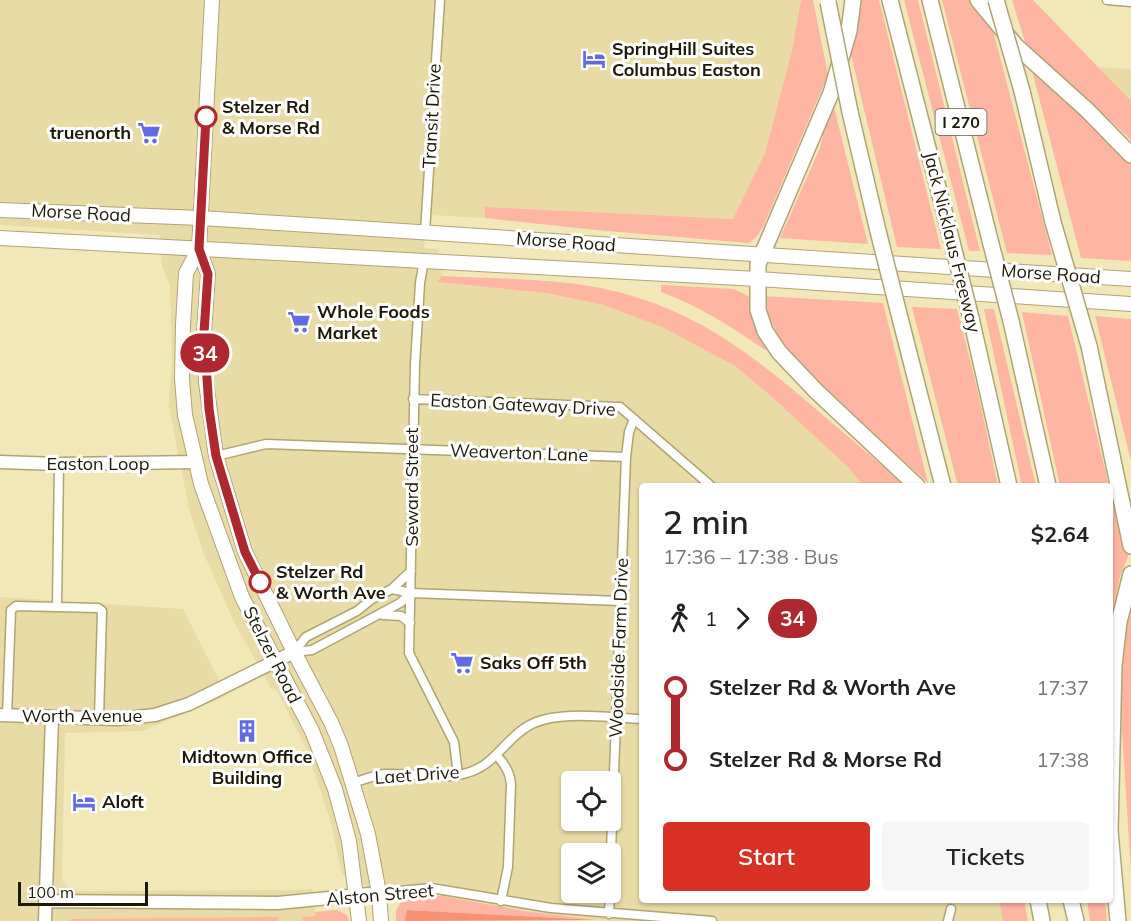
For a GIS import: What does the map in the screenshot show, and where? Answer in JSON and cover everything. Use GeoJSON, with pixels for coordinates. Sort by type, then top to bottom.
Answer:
{"type":"FeatureCollection","features":[{"type":"Feature","properties":{"kind":"highway"},"geometry":{"type":"LineString","coordinates":[[853,0],[849,31],[831,93],[758,264],[756,299],[760,321],[779,352],[816,391],[913,483]]}},
{"type":"Feature","properties":{"kind":"highway","name":"Jack Nicklaus Freeway"},"geometry":{"type":"LineString","coordinates":[[890,0],[971,318],[1008,483]]}},
{"type":"Feature","properties":{"kind":"highway","name":"Jack Nicklaus Freeway"},"geometry":{"type":"LineString","coordinates":[[930,0],[1011,321],[1047,483]]}},
{"type":"Feature","properties":{"kind":"highway"},"geometry":{"type":"LineString","coordinates":[[978,0],[1016,46],[1087,110],[1131,155]]}},
{"type":"Feature","properties":{"kind":"highway"},"geometry":{"type":"LineString","coordinates":[[996,0],[1022,91],[1053,222],[1089,346],[1131,546]]}},
{"type":"Feature","properties":{"kind":"highway"},"geometry":{"type":"LineString","coordinates":[[827,1],[878,231],[942,483]]}},
{"type":"Feature","properties":{"kind":"highway"},"geometry":{"type":"LineString","coordinates":[[1113,665],[1119,622],[1131,574]]}},
{"type":"Feature","properties":{"kind":"highway"},"geometry":{"type":"LineString","coordinates":[[1113,865],[1118,921]]}},
{"type":"Feature","properties":{"kind":"highway"},"geometry":{"type":"LineString","coordinates":[[1039,903],[1042,921]]}},
{"type":"Feature","properties":{"kind":"highway"},"geometry":{"type":"LineString","coordinates":[[1072,903],[1077,921]]}},
{"type":"Feature","properties":{"kind":"highway"},"geometry":{"type":"LineString","coordinates":[[1076,903],[1077,921]]}},
{"type":"Feature","properties":{"kind":"main road","name":"Stelzer Road"},"geometry":{"type":"LineString","coordinates":[[213,0],[199,249],[208,274],[204,332],[206,382],[216,456],[245,552],[331,722],[353,783],[368,834],[379,892],[381,921]]}},
{"type":"Feature","properties":{"kind":"main road","name":"Morse Road"},"geometry":{"type":"LineString","coordinates":[[0,210],[201,218],[1131,279]]}},
{"type":"Feature","properties":{"kind":"main road","name":"Morse Road"},"geometry":{"type":"LineString","coordinates":[[0,238],[757,279],[1131,304]]}},
{"type":"Feature","properties":{"kind":"main road","name":"Stelzer Road"},"geometry":{"type":"LineString","coordinates":[[199,249],[186,273],[183,368],[185,415],[201,484],[242,597],[312,731],[335,789],[349,841],[359,921]]}},
{"type":"Feature","properties":{"kind":"main road"},"geometry":{"type":"LineString","coordinates":[[183,368],[202,447],[216,456]]}},
{"type":"Feature","properties":{"kind":"street","name":"Transit Drive"},"geometry":{"type":"LineString","coordinates":[[425,232],[440,0]]}},
{"type":"Feature","properties":{"kind":"street"},"geometry":{"type":"LineString","coordinates":[[1107,0],[1131,2]]}},
{"type":"Feature","properties":{"kind":"street","name":"Seward Street"},"geometry":{"type":"LineString","coordinates":[[423,260],[413,399],[409,653],[454,742],[458,775]]}},
{"type":"Feature","properties":{"kind":"street","name":"Easton Gateway Drive"},"geometry":{"type":"LineString","coordinates":[[413,399],[621,407],[708,483]]}},
{"type":"Feature","properties":{"kind":"street","name":"Woodside Farm Drive"},"geometry":{"type":"LineString","coordinates":[[611,843],[626,458],[629,432],[634,419]]}},
{"type":"Feature","properties":{"kind":"street"},"geometry":{"type":"LineString","coordinates":[[216,456],[266,444],[412,449]]}},
{"type":"Feature","properties":{"kind":"street","name":"Weaverton Lane"},"geometry":{"type":"LineString","coordinates":[[412,449],[626,458]]}},
{"type":"Feature","properties":{"kind":"street","name":"Easton Loop"},"geometry":{"type":"LineString","coordinates":[[0,462],[59,464],[196,462]]}},
{"type":"Feature","properties":{"kind":"street"},"geometry":{"type":"LineString","coordinates":[[57,607],[59,464]]}},
{"type":"Feature","properties":{"kind":"street","name":"Seward Street"},"geometry":{"type":"LineString","coordinates":[[392,589],[411,571]]}},
{"type":"Feature","properties":{"kind":"street"},"geometry":{"type":"LineString","coordinates":[[392,589],[411,593],[620,601]]}},
{"type":"Feature","properties":{"kind":"street","name":"Worth Avenue"},"geometry":{"type":"LineString","coordinates":[[3,715],[132,719],[155,715],[189,704],[275,663],[294,652],[306,638],[392,589]]}},
{"type":"Feature","properties":{"kind":"street","name":"Worth Avenue"},"geometry":{"type":"LineString","coordinates":[[294,652],[312,650],[400,603],[411,593]]}},
{"type":"Feature","properties":{"kind":"street"},"geometry":{"type":"LineString","coordinates":[[3,715],[4,640],[11,610],[16,606],[98,608],[102,611],[99,718]]}},
{"type":"Feature","properties":{"kind":"street"},"geometry":{"type":"LineString","coordinates":[[377,616],[392,614],[401,616],[410,623]]}},
{"type":"Feature","properties":{"kind":"street"},"geometry":{"type":"LineString","coordinates":[[45,921],[52,717]]}},
{"type":"Feature","properties":{"kind":"street","name":"Laet Drive"},"geometry":{"type":"LineString","coordinates":[[353,783],[383,774],[458,775],[481,768],[497,756],[511,738],[530,724],[552,717],[639,719]]}},
{"type":"Feature","properties":{"kind":"street"},"geometry":{"type":"LineString","coordinates":[[497,756],[504,763],[510,775],[511,784],[508,867],[501,900]]}},
{"type":"Feature","properties":{"kind":"street","name":"Alston Street"},"geometry":{"type":"LineString","coordinates":[[45,901],[278,903],[431,888],[551,908],[712,921]]}},
{"type":"Feature","properties":{"kind":"street"},"geometry":{"type":"LineString","coordinates":[[609,914],[610,903]]}},
{"type":"Feature","properties":{"kind":"street"},"geometry":{"type":"LineString","coordinates":[[948,921],[951,909]]}},
{"type":"Feature","properties":{"kind":"shaded area"},"geometry":{"type":"Polygon","coordinates":[[[0,0],[801,0],[792,51],[765,153],[733,219],[485,207],[485,218],[427,215],[424,248],[438,249],[442,276],[437,282],[546,293],[604,305],[662,327],[735,366],[849,468],[861,483],[639,483],[639,903],[1000,903],[1003,921],[611,921],[408,898],[399,901],[342,874],[330,819],[306,748],[277,691],[271,688],[235,624],[203,552],[189,509],[169,406],[172,359],[170,286],[162,267],[160,235],[0,225],[0,0]]]}},
{"type":"Feature","properties":{"kind":"shaded area"},"geometry":{"type":"Polygon","coordinates":[[[801,0],[813,0],[828,75],[763,227],[749,243],[485,218],[485,207],[733,219],[765,153],[792,51],[801,0]]]}},
{"type":"Feature","properties":{"kind":"shaded area"},"geometry":{"type":"Polygon","coordinates":[[[858,0],[879,0],[941,249],[897,247],[851,55],[858,19],[858,0]]]}},
{"type":"Feature","properties":{"kind":"shaded area"},"geometry":{"type":"Polygon","coordinates":[[[904,0],[918,0],[980,251],[969,251],[904,0]]]}},
{"type":"Feature","properties":{"kind":"shaded area"},"geometry":{"type":"Polygon","coordinates":[[[942,0],[969,0],[992,27],[1052,255],[1007,253],[942,0]]]}},
{"type":"Feature","properties":{"kind":"shaded area"},"geometry":{"type":"Polygon","coordinates":[[[1012,0],[1033,0],[1131,101],[1131,140],[1025,42],[1012,0]]]}},
{"type":"Feature","properties":{"kind":"shaded area"},"geometry":{"type":"Polygon","coordinates":[[[1097,67],[1131,69],[1131,101],[1097,67]]]}},
{"type":"Feature","properties":{"kind":"shaded area"},"geometry":{"type":"Polygon","coordinates":[[[1032,71],[1090,123],[1131,164],[1131,261],[1081,258],[1032,71]]]}},
{"type":"Feature","properties":{"kind":"shaded area"},"geometry":{"type":"Polygon","coordinates":[[[834,107],[868,244],[780,238],[820,148],[824,130],[834,107]]]}},
{"type":"Feature","properties":{"kind":"shaded area"},"geometry":{"type":"Polygon","coordinates":[[[442,276],[573,284],[614,291],[674,312],[727,340],[776,376],[901,483],[861,483],[849,468],[735,366],[662,327],[604,305],[546,293],[437,282],[442,276]]]}},
{"type":"Feature","properties":{"kind":"shaded area"},"geometry":{"type":"Polygon","coordinates":[[[661,285],[734,289],[748,296],[768,347],[765,350],[715,318],[661,292],[661,285]]]}},
{"type":"Feature","properties":{"kind":"shaded area"},"geometry":{"type":"Polygon","coordinates":[[[763,296],[883,303],[928,483],[799,364],[777,333],[763,296]]]}},
{"type":"Feature","properties":{"kind":"shaded area"},"geometry":{"type":"Polygon","coordinates":[[[912,307],[957,309],[997,483],[957,483],[912,307]]]}},
{"type":"Feature","properties":{"kind":"shaded area"},"geometry":{"type":"Polygon","coordinates":[[[984,309],[994,309],[1035,483],[1021,483],[984,309]]]}},
{"type":"Feature","properties":{"kind":"shaded area"},"geometry":{"type":"Polygon","coordinates":[[[1022,312],[1068,316],[1108,483],[1059,483],[1022,312]]]}},
{"type":"Feature","properties":{"kind":"shaded area"},"geometry":{"type":"Polygon","coordinates":[[[1095,316],[1131,319],[1131,461],[1095,316]]]}},
{"type":"Feature","properties":{"kind":"shaded area"},"geometry":{"type":"Polygon","coordinates":[[[1113,503],[1120,532],[1131,549],[1120,577],[1113,608],[1113,503]]]}},
{"type":"Feature","properties":{"kind":"shaded area"},"geometry":{"type":"Polygon","coordinates":[[[0,597],[183,609],[227,696],[142,731],[65,733],[62,880],[68,888],[74,891],[312,889],[316,916],[314,921],[0,921],[0,597]]]}},
{"type":"Feature","properties":{"kind":"shaded area"},"geometry":{"type":"Polygon","coordinates":[[[1131,606],[1131,872],[1120,700],[1123,643],[1131,606]]]}},
{"type":"Feature","properties":{"kind":"shaded area"},"geometry":{"type":"Polygon","coordinates":[[[424,896],[442,896],[523,911],[597,920],[408,910],[405,921],[396,921],[399,901],[424,896]]]}},
{"type":"Feature","properties":{"kind":"shaded area"},"geometry":{"type":"Polygon","coordinates":[[[1000,903],[1025,903],[1028,921],[1003,921],[1000,903]]]}},
{"type":"Feature","properties":{"kind":"shaded area"},"geometry":{"type":"Polygon","coordinates":[[[1087,903],[1105,903],[1107,921],[1090,921],[1087,903]]]}},
{"type":"Feature","properties":{"kind":"shaded area"},"geometry":{"type":"Polygon","coordinates":[[[337,910],[347,915],[349,921],[303,921],[303,917],[316,916],[315,912],[337,910]]]}},
{"type":"Feature","properties":{"kind":"shaded area"},"geometry":{"type":"Polygon","coordinates":[[[407,910],[597,920],[405,921],[407,910]]]}},
{"type":"Feature","properties":{"kind":"shaded area"},"geometry":{"type":"Polygon","coordinates":[[[278,917],[278,921],[70,921],[71,919],[278,917]]]}},
{"type":"Feature","properties":{"kind":"bus line","name":"34"},"geometry":{"type":"LineString","coordinates":[[206,117],[199,249],[208,274],[204,332],[209,409],[216,456],[245,552],[260,582]]}},
{"type":"Feature","properties":{"kind":"place","name":"SpringHill Suites Columbus Easton"},"geometry":{"type":"Point","coordinates":[594,59]}},
{"type":"Feature","properties":{"kind":"place","name":"Stelzer Rd & Morse Rd"},"geometry":{"type":"Point","coordinates":[206,117]}},
{"type":"Feature","properties":{"kind":"place","name":"truenorth"},"geometry":{"type":"Point","coordinates":[149,133]}},
{"type":"Feature","properties":{"kind":"place","name":"Whole Foods Market"},"geometry":{"type":"Point","coordinates":[299,322]}},
{"type":"Feature","properties":{"kind":"place","name":"Stelzer Rd & Worth Ave"},"geometry":{"type":"Point","coordinates":[260,582]}},
{"type":"Feature","properties":{"kind":"place","name":"Saks Off 5th"},"geometry":{"type":"Point","coordinates":[462,663]}},
{"type":"Feature","properties":{"kind":"place","name":"Midtown Office Building"},"geometry":{"type":"Point","coordinates":[247,731]}},
{"type":"Feature","properties":{"kind":"place","name":"Aloft"},"geometry":{"type":"Point","coordinates":[84,802]}}]}
